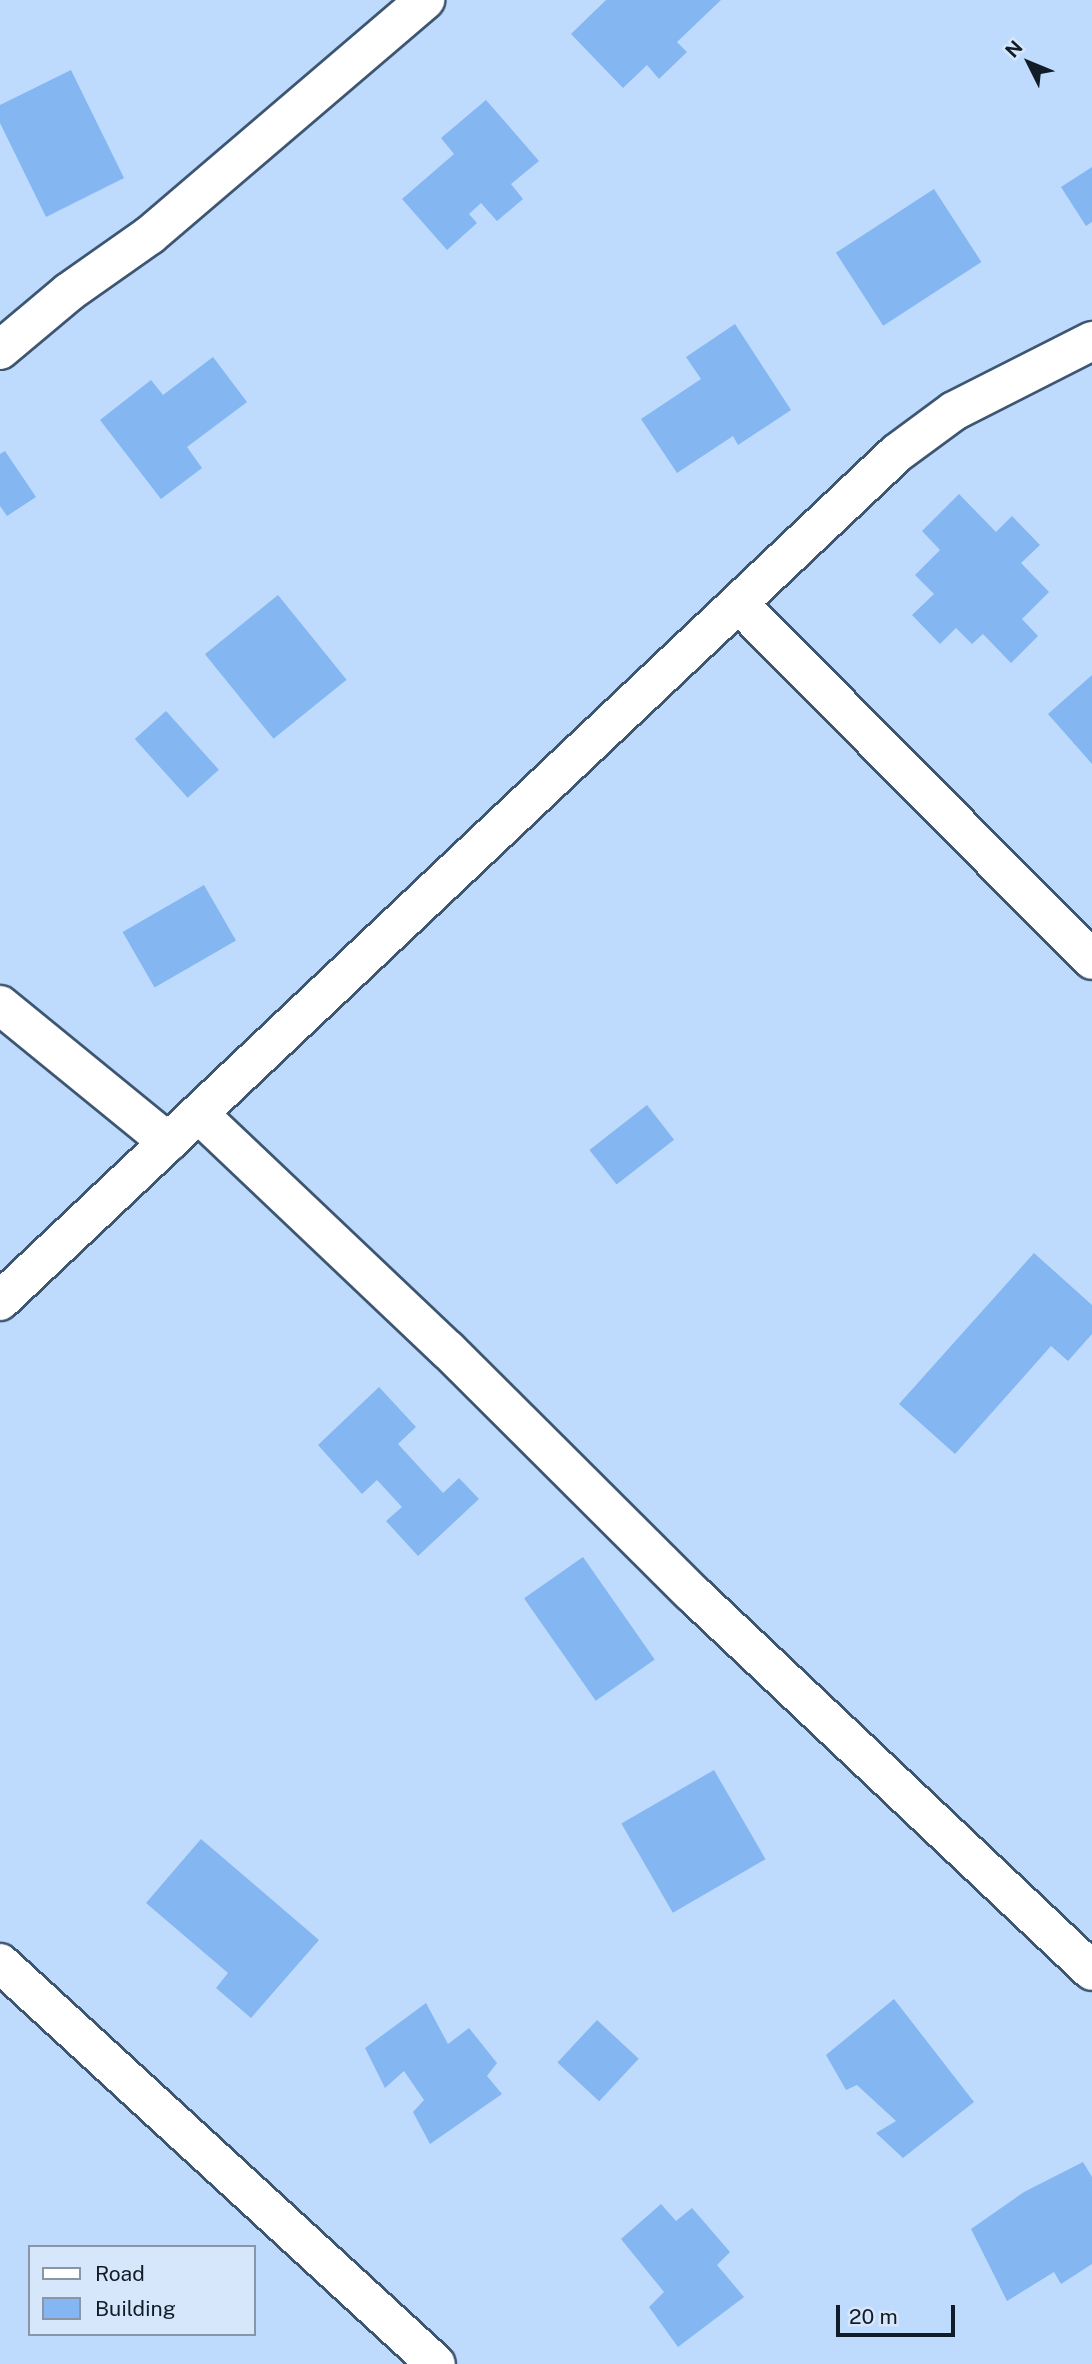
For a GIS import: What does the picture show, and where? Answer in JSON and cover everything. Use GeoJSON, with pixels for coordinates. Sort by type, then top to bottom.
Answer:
{"type":"FeatureCollection","features":[{"type":"Feature","properties":{"kind":"street"},"geometry":{"type":"LineString","coordinates":[[0,350],[69,292],[150,235],[425,0]]}},
{"type":"Feature","properties":{"kind":"street"},"geometry":{"type":"LineString","coordinates":[[0,1301],[897,453],[954,411],[1092,341]]}},
{"type":"Feature","properties":{"kind":"street"},"geometry":{"type":"LineString","coordinates":[[739,604],[1092,960]]}},
{"type":"Feature","properties":{"kind":"street"},"geometry":{"type":"LineString","coordinates":[[0,1004],[168,1142]]}},
{"type":"Feature","properties":{"kind":"street"},"geometry":{"type":"LineString","coordinates":[[200,1114],[448,1350],[692,1593],[1092,1971]]}},
{"type":"Feature","properties":{"kind":"street"},"geometry":{"type":"LineString","coordinates":[[0,1963],[436,2364]]}},
{"type":"Feature","properties":{"kind":"building"},"geometry":{"type":"Polygon","coordinates":[[[606,0],[721,0],[677,42],[687,52],[659,79],[647,65],[623,88],[571,34],[606,0]]]}},
{"type":"Feature","properties":{"kind":"building"},"geometry":{"type":"Polygon","coordinates":[[[71,70],[124,178],[46,217],[0,123],[0,105],[71,70]]]}},
{"type":"Feature","properties":{"kind":"building"},"geometry":{"type":"Polygon","coordinates":[[[486,100],[539,161],[511,184],[523,199],[497,221],[481,203],[469,214],[477,223],[447,250],[402,199],[454,154],[441,138],[486,100]]]}},
{"type":"Feature","properties":{"kind":"building"},"geometry":{"type":"Polygon","coordinates":[[[1092,167],[1092,222],[1086,226],[1061,187],[1092,167]]]}},
{"type":"Feature","properties":{"kind":"building"},"geometry":{"type":"Polygon","coordinates":[[[934,189],[981,262],[883,326],[836,253],[934,189]]]}},
{"type":"Feature","properties":{"kind":"building"},"geometry":{"type":"Polygon","coordinates":[[[735,324],[791,410],[738,445],[733,436],[677,473],[641,419],[701,379],[686,357],[735,324]]]}},
{"type":"Feature","properties":{"kind":"building"},"geometry":{"type":"Polygon","coordinates":[[[213,357],[247,402],[187,447],[202,468],[161,499],[100,420],[151,380],[163,395],[213,357]]]}},
{"type":"Feature","properties":{"kind":"building"},"geometry":{"type":"Polygon","coordinates":[[[5,451],[36,497],[7,516],[0,506],[0,454],[5,451]]]}},
{"type":"Feature","properties":{"kind":"building"},"geometry":{"type":"Polygon","coordinates":[[[959,494],[996,532],[1012,516],[1040,545],[1021,563],[1049,592],[1022,619],[1038,636],[1011,663],[983,634],[972,644],[956,628],[940,644],[912,615],[934,594],[915,575],[940,550],[922,531],[959,494]]]}},
{"type":"Feature","properties":{"kind":"building"},"geometry":{"type":"Polygon","coordinates":[[[278,595],[347,680],[274,739],[205,654],[278,595]]]}},
{"type":"Feature","properties":{"kind":"building"},"geometry":{"type":"Polygon","coordinates":[[[1092,675],[1092,764],[1048,714],[1092,675]]]}},
{"type":"Feature","properties":{"kind":"building"},"geometry":{"type":"Polygon","coordinates":[[[166,711],[219,770],[188,798],[135,739],[166,711]]]}},
{"type":"Feature","properties":{"kind":"building"},"geometry":{"type":"Polygon","coordinates":[[[204,885],[236,940],[155,987],[123,932],[204,885]]]}},
{"type":"Feature","properties":{"kind":"building"},"geometry":{"type":"Polygon","coordinates":[[[647,1105],[674,1140],[617,1185],[589,1150],[647,1105]]]}},
{"type":"Feature","properties":{"kind":"building"},"geometry":{"type":"Polygon","coordinates":[[[1034,1253],[1092,1305],[1092,1334],[1068,1361],[1051,1346],[955,1454],[899,1404],[1034,1253]]]}},
{"type":"Feature","properties":{"kind":"building"},"geometry":{"type":"Polygon","coordinates":[[[379,1387],[416,1427],[398,1444],[443,1493],[459,1478],[479,1499],[418,1556],[386,1521],[402,1507],[377,1480],[362,1494],[318,1445],[379,1387]]]}},
{"type":"Feature","properties":{"kind":"building"},"geometry":{"type":"Polygon","coordinates":[[[583,1557],[655,1659],[596,1701],[524,1598],[583,1557]]]}},
{"type":"Feature","properties":{"kind":"building"},"geometry":{"type":"Polygon","coordinates":[[[714,1770],[766,1859],[673,1913],[621,1824],[714,1770]]]}},
{"type":"Feature","properties":{"kind":"building"},"geometry":{"type":"Polygon","coordinates":[[[201,1839],[319,1940],[251,2018],[216,1988],[228,1973],[146,1903],[201,1839]]]}},
{"type":"Feature","properties":{"kind":"building"},"geometry":{"type":"Polygon","coordinates":[[[894,1999],[974,2102],[903,2158],[876,2133],[896,2121],[857,2085],[846,2090],[826,2055],[894,1999]]]}},
{"type":"Feature","properties":{"kind":"building"},"geometry":{"type":"Polygon","coordinates":[[[426,2003],[448,2044],[469,2028],[497,2063],[487,2076],[502,2094],[430,2144],[413,2112],[424,2100],[404,2071],[385,2088],[365,2048],[426,2003]]]}},
{"type":"Feature","properties":{"kind":"building"},"geometry":{"type":"Polygon","coordinates":[[[597,2020],[639,2059],[599,2101],[557,2062],[597,2020]]]}},
{"type":"Feature","properties":{"kind":"building"},"geometry":{"type":"Polygon","coordinates":[[[1083,2162],[1092,2177],[1092,2264],[1061,2284],[1054,2272],[1007,2301],[971,2229],[1024,2192],[1083,2162]]]}},
{"type":"Feature","properties":{"kind":"building"},"geometry":{"type":"Polygon","coordinates":[[[661,2204],[676,2221],[692,2208],[730,2252],[717,2265],[744,2297],[678,2347],[649,2307],[664,2292],[621,2239],[661,2204]]]}}]}
